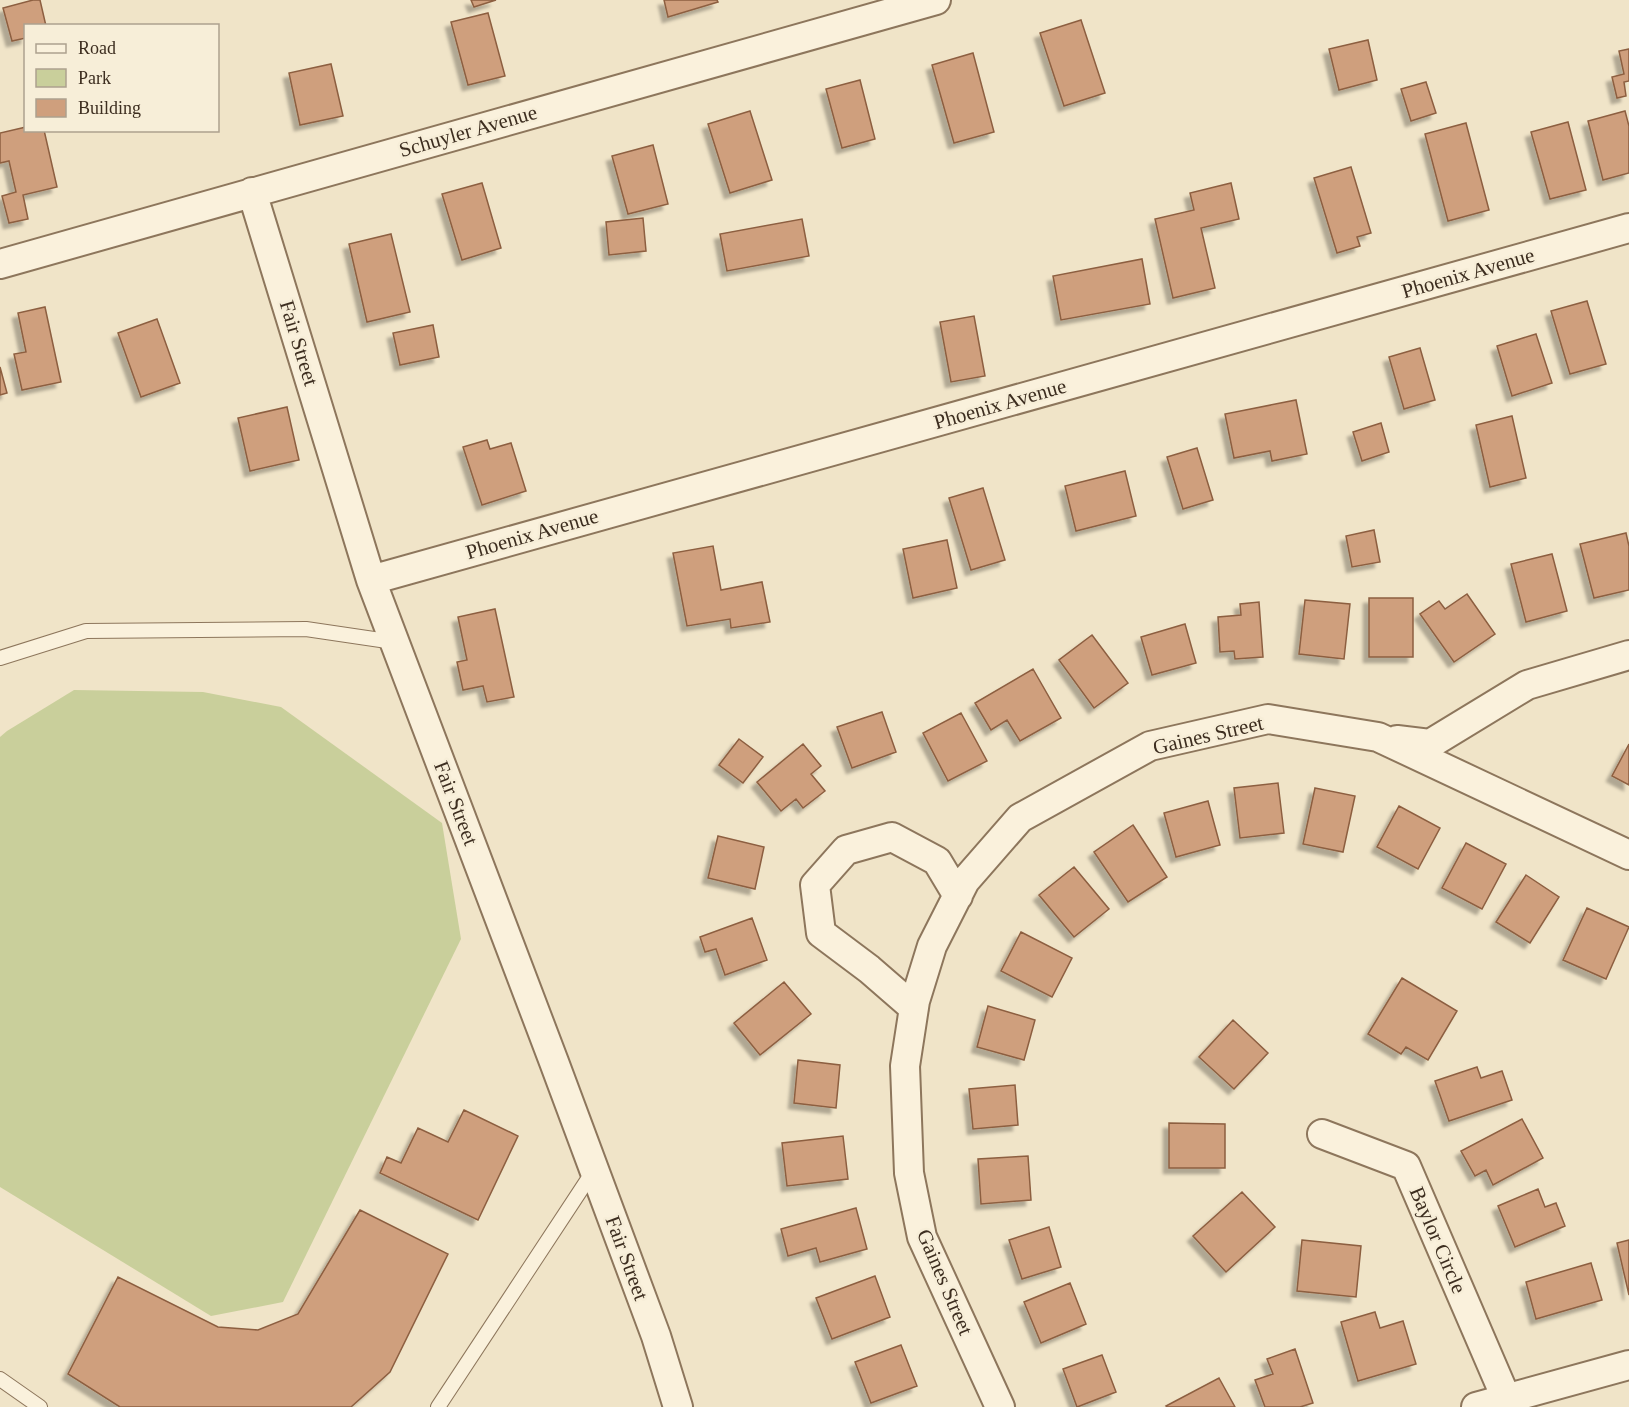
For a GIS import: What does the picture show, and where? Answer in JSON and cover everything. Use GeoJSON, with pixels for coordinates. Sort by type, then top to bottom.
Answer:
{"type":"FeatureCollection","features":[{"type":"Feature","properties":{"kind":"street","name":"Schuyler Avenue"},"geometry":{"type":"LineString","coordinates":[[0,264],[936,0]]}},
{"type":"Feature","properties":{"kind":"street","name":"Fair Street"},"geometry":{"type":"LineString","coordinates":[[252,192],[371,580],[656,1336],[678,1407]]}},
{"type":"Feature","properties":{"kind":"street","name":"Phoenix Avenue"},"geometry":{"type":"LineString","coordinates":[[371,580],[1629,228]]}},
{"type":"Feature","properties":{"kind":"street"},"geometry":{"type":"LineString","coordinates":[[1378,737],[1430,744],[1527,685],[1629,655]]}},
{"type":"Feature","properties":{"kind":"street","name":"Gaines Street"},"geometry":{"type":"LineString","coordinates":[[1000,1407],[922,1237],[909,1173],[905,1066],[914,1008],[932,946],[966,881],[1020,818],[1150,746],[1268,719],[1378,737],[1629,855]]}},
{"type":"Feature","properties":{"kind":"street"},"geometry":{"type":"LineString","coordinates":[[914,1008],[869,969],[821,933],[815,885],[846,850],[892,837],[938,861],[958,896]]}},
{"type":"Feature","properties":{"kind":"street","name":"Baylor Circle"},"geometry":{"type":"LineString","coordinates":[[1322,1134],[1406,1166],[1506,1398]]}},
{"type":"Feature","properties":{"kind":"street"},"geometry":{"type":"LineString","coordinates":[[1476,1407],[1629,1365]]}},
{"type":"Feature","properties":{"kind":"lane"},"geometry":{"type":"LineString","coordinates":[[0,658],[86,631],[306,629],[394,642]]}},
{"type":"Feature","properties":{"kind":"lane"},"geometry":{"type":"LineString","coordinates":[[438,1407],[594,1170]]}},
{"type":"Feature","properties":{"kind":"lane"},"geometry":{"type":"LineString","coordinates":[[0,1379],[40,1407]]}},
{"type":"Feature","properties":{"kind":"green space"},"geometry":{"type":"Polygon","coordinates":[[[74,690],[203,692],[281,707],[442,823],[461,939],[283,1302],[211,1316],[0,1187],[0,737],[74,690]]]}},
{"type":"Feature","properties":{"kind":"building"},"geometry":{"type":"Polygon","coordinates":[[[40,0],[46,24],[24,24],[24,38],[12,41],[3,8],[40,0]]]}},
{"type":"Feature","properties":{"kind":"building"},"geometry":{"type":"Polygon","coordinates":[[[471,0],[496,0],[474,7],[471,0]]]}},
{"type":"Feature","properties":{"kind":"building"},"geometry":{"type":"Polygon","coordinates":[[[664,0],[717,0],[718,2],[668,17],[664,0]]]}},
{"type":"Feature","properties":{"kind":"building"},"geometry":{"type":"Polygon","coordinates":[[[488,13],[505,76],[468,85],[451,22],[488,13]]]}},
{"type":"Feature","properties":{"kind":"building"},"geometry":{"type":"Polygon","coordinates":[[[1081,20],[1105,93],[1064,106],[1040,33],[1081,20]]]}},
{"type":"Feature","properties":{"kind":"building"},"geometry":{"type":"Polygon","coordinates":[[[1368,40],[1377,80],[1339,90],[1329,49],[1368,40]]]}},
{"type":"Feature","properties":{"kind":"building"},"geometry":{"type":"Polygon","coordinates":[[[1629,49],[1629,81],[1624,82],[1626,96],[1617,98],[1612,77],[1624,74],[1619,51],[1629,49]]]}},
{"type":"Feature","properties":{"kind":"building"},"geometry":{"type":"Polygon","coordinates":[[[973,53],[994,132],[954,143],[932,65],[973,53]]]}},
{"type":"Feature","properties":{"kind":"building"},"geometry":{"type":"Polygon","coordinates":[[[331,64],[343,116],[300,125],[289,73],[331,64]]]}},
{"type":"Feature","properties":{"kind":"building"},"geometry":{"type":"Polygon","coordinates":[[[860,80],[875,139],[842,148],[826,89],[860,80]]]}},
{"type":"Feature","properties":{"kind":"building"},"geometry":{"type":"Polygon","coordinates":[[[1426,82],[1436,113],[1411,121],[1401,89],[1426,82]]]}},
{"type":"Feature","properties":{"kind":"building"},"geometry":{"type":"Polygon","coordinates":[[[750,111],[772,180],[730,193],[708,124],[750,111]]]}},
{"type":"Feature","properties":{"kind":"building"},"geometry":{"type":"Polygon","coordinates":[[[1625,111],[1629,126],[1629,173],[1603,180],[1588,121],[1625,111]]]}},
{"type":"Feature","properties":{"kind":"building"},"geometry":{"type":"Polygon","coordinates":[[[1568,122],[1586,190],[1550,199],[1531,132],[1568,122]]]}},
{"type":"Feature","properties":{"kind":"building"},"geometry":{"type":"Polygon","coordinates":[[[1466,123],[1489,210],[1448,221],[1425,134],[1466,123]]]}},
{"type":"Feature","properties":{"kind":"building"},"geometry":{"type":"Polygon","coordinates":[[[24,127],[24,132],[44,132],[57,187],[23,195],[28,219],[9,223],[2,196],[16,192],[9,161],[0,163],[0,133],[24,127]]]}},
{"type":"Feature","properties":{"kind":"building"},"geometry":{"type":"Polygon","coordinates":[[[653,145],[668,204],[628,214],[612,156],[653,145]]]}},
{"type":"Feature","properties":{"kind":"building"},"geometry":{"type":"Polygon","coordinates":[[[1351,167],[1371,233],[1357,237],[1360,246],[1337,253],[1314,178],[1351,167]]]}},
{"type":"Feature","properties":{"kind":"building"},"geometry":{"type":"Polygon","coordinates":[[[482,183],[501,248],[462,260],[442,194],[482,183]]]}},
{"type":"Feature","properties":{"kind":"building"},"geometry":{"type":"Polygon","coordinates":[[[1231,183],[1239,219],[1201,228],[1215,288],[1173,298],[1155,219],[1194,210],[1190,193],[1231,183]]]}},
{"type":"Feature","properties":{"kind":"building"},"geometry":{"type":"Polygon","coordinates":[[[643,218],[646,251],[609,255],[606,222],[643,218]]]}},
{"type":"Feature","properties":{"kind":"building"},"geometry":{"type":"Polygon","coordinates":[[[802,219],[809,256],[727,271],[720,234],[802,219]]]}},
{"type":"Feature","properties":{"kind":"building"},"geometry":{"type":"Polygon","coordinates":[[[391,234],[410,312],[367,322],[349,244],[391,234]]]}},
{"type":"Feature","properties":{"kind":"building"},"geometry":{"type":"Polygon","coordinates":[[[1142,259],[1150,304],[1061,320],[1053,276],[1142,259]]]}},
{"type":"Feature","properties":{"kind":"building"},"geometry":{"type":"Polygon","coordinates":[[[1587,301],[1606,364],[1570,374],[1551,311],[1587,301]]]}},
{"type":"Feature","properties":{"kind":"building"},"geometry":{"type":"Polygon","coordinates":[[[45,307],[61,382],[22,390],[14,354],[26,352],[18,313],[45,307]]]}},
{"type":"Feature","properties":{"kind":"building"},"geometry":{"type":"Polygon","coordinates":[[[974,316],[985,376],[951,382],[940,322],[974,316]]]}},
{"type":"Feature","properties":{"kind":"building"},"geometry":{"type":"Polygon","coordinates":[[[157,319],[180,383],[141,397],[118,333],[157,319]]]}},
{"type":"Feature","properties":{"kind":"building"},"geometry":{"type":"Polygon","coordinates":[[[433,325],[439,357],[400,365],[393,333],[433,325]]]}},
{"type":"Feature","properties":{"kind":"building"},"geometry":{"type":"Polygon","coordinates":[[[1536,334],[1552,383],[1512,396],[1497,346],[1536,334]]]}},
{"type":"Feature","properties":{"kind":"building"},"geometry":{"type":"Polygon","coordinates":[[[1420,348],[1435,400],[1404,409],[1389,357],[1420,348]]]}},
{"type":"Feature","properties":{"kind":"building"},"geometry":{"type":"Polygon","coordinates":[[[0,367],[7,393],[0,395],[0,367]]]}},
{"type":"Feature","properties":{"kind":"building"},"geometry":{"type":"Polygon","coordinates":[[[1296,400],[1307,454],[1272,461],[1270,451],[1234,458],[1225,414],[1296,400]]]}},
{"type":"Feature","properties":{"kind":"building"},"geometry":{"type":"Polygon","coordinates":[[[287,407],[299,460],[250,471],[238,418],[287,407]]]}},
{"type":"Feature","properties":{"kind":"building"},"geometry":{"type":"Polygon","coordinates":[[[1512,416],[1526,478],[1490,487],[1476,425],[1512,416]]]}},
{"type":"Feature","properties":{"kind":"building"},"geometry":{"type":"Polygon","coordinates":[[[1381,423],[1389,452],[1362,461],[1353,432],[1381,423]]]}},
{"type":"Feature","properties":{"kind":"building"},"geometry":{"type":"Polygon","coordinates":[[[487,440],[490,449],[511,443],[526,491],[482,505],[463,447],[487,440]]]}},
{"type":"Feature","properties":{"kind":"building"},"geometry":{"type":"Polygon","coordinates":[[[1197,448],[1213,500],[1183,509],[1167,457],[1197,448]]]}},
{"type":"Feature","properties":{"kind":"building"},"geometry":{"type":"Polygon","coordinates":[[[1125,471],[1136,516],[1076,531],[1065,486],[1125,471]]]}},
{"type":"Feature","properties":{"kind":"building"},"geometry":{"type":"Polygon","coordinates":[[[983,488],[1005,560],[971,570],[949,498],[983,488]]]}},
{"type":"Feature","properties":{"kind":"building"},"geometry":{"type":"Polygon","coordinates":[[[1374,530],[1380,562],[1352,567],[1346,536],[1374,530]]]}},
{"type":"Feature","properties":{"kind":"building"},"geometry":{"type":"Polygon","coordinates":[[[1626,533],[1629,546],[1629,590],[1594,598],[1580,544],[1626,533]]]}},
{"type":"Feature","properties":{"kind":"building"},"geometry":{"type":"Polygon","coordinates":[[[947,540],[957,588],[913,598],[903,549],[947,540]]]}},
{"type":"Feature","properties":{"kind":"building"},"geometry":{"type":"Polygon","coordinates":[[[713,546],[721,590],[762,582],[770,622],[731,628],[730,619],[687,626],[673,553],[713,546]]]}},
{"type":"Feature","properties":{"kind":"building"},"geometry":{"type":"Polygon","coordinates":[[[1552,554],[1567,611],[1526,622],[1511,564],[1552,554]]]}},
{"type":"Feature","properties":{"kind":"building"},"geometry":{"type":"Polygon","coordinates":[[[1467,594],[1495,634],[1454,662],[1420,614],[1439,601],[1445,609],[1467,594]]]}},
{"type":"Feature","properties":{"kind":"building"},"geometry":{"type":"Polygon","coordinates":[[[1369,598],[1413,598],[1413,657],[1369,657],[1369,598]]]}},
{"type":"Feature","properties":{"kind":"building"},"geometry":{"type":"Polygon","coordinates":[[[1305,600],[1350,604],[1344,659],[1299,654],[1305,600]]]}},
{"type":"Feature","properties":{"kind":"building"},"geometry":{"type":"Polygon","coordinates":[[[1259,602],[1263,657],[1235,659],[1234,651],[1220,652],[1218,617],[1241,615],[1240,604],[1259,602]]]}},
{"type":"Feature","properties":{"kind":"building"},"geometry":{"type":"Polygon","coordinates":[[[495,609],[514,697],[487,702],[483,686],[463,690],[457,662],[467,660],[458,617],[495,609]]]}},
{"type":"Feature","properties":{"kind":"building"},"geometry":{"type":"Polygon","coordinates":[[[1185,624],[1196,663],[1152,675],[1141,637],[1185,624]]]}},
{"type":"Feature","properties":{"kind":"building"},"geometry":{"type":"Polygon","coordinates":[[[1092,635],[1128,683],[1094,708],[1059,660],[1092,635]]]}},
{"type":"Feature","properties":{"kind":"building"},"geometry":{"type":"Polygon","coordinates":[[[1033,669],[1061,718],[1020,741],[1007,720],[991,730],[975,703],[1033,669]]]}},
{"type":"Feature","properties":{"kind":"building"},"geometry":{"type":"Polygon","coordinates":[[[882,712],[896,752],[852,768],[837,727],[882,712]]]}},
{"type":"Feature","properties":{"kind":"building"},"geometry":{"type":"Polygon","coordinates":[[[961,713],[987,761],[948,781],[923,733],[961,713]]]}},
{"type":"Feature","properties":{"kind":"building"},"geometry":{"type":"Polygon","coordinates":[[[739,739],[763,757],[743,783],[719,765],[739,739]]]}},
{"type":"Feature","properties":{"kind":"building"},"geometry":{"type":"Polygon","coordinates":[[[803,744],[821,766],[811,774],[825,791],[803,808],[796,799],[781,811],[757,782],[803,744]]]}},
{"type":"Feature","properties":{"kind":"building"},"geometry":{"type":"Polygon","coordinates":[[[1629,744],[1629,785],[1612,776],[1629,744]]]}},
{"type":"Feature","properties":{"kind":"building"},"geometry":{"type":"Polygon","coordinates":[[[1278,783],[1284,833],[1240,838],[1234,788],[1278,783]]]}},
{"type":"Feature","properties":{"kind":"building"},"geometry":{"type":"Polygon","coordinates":[[[1315,788],[1355,796],[1343,852],[1303,844],[1315,788]]]}},
{"type":"Feature","properties":{"kind":"building"},"geometry":{"type":"Polygon","coordinates":[[[1208,801],[1220,845],[1176,857],[1164,813],[1208,801]]]}},
{"type":"Feature","properties":{"kind":"building"},"geometry":{"type":"Polygon","coordinates":[[[1399,806],[1440,828],[1418,869],[1377,847],[1399,806]]]}},
{"type":"Feature","properties":{"kind":"building"},"geometry":{"type":"Polygon","coordinates":[[[1133,825],[1167,877],[1128,902],[1094,852],[1133,825]]]}},
{"type":"Feature","properties":{"kind":"building"},"geometry":{"type":"Polygon","coordinates":[[[718,836],[764,847],[755,889],[708,878],[718,836]]]}},
{"type":"Feature","properties":{"kind":"building"},"geometry":{"type":"Polygon","coordinates":[[[1466,843],[1506,864],[1482,909],[1442,888],[1466,843]]]}},
{"type":"Feature","properties":{"kind":"building"},"geometry":{"type":"Polygon","coordinates":[[[1074,867],[1109,909],[1074,937],[1039,895],[1074,867]]]}},
{"type":"Feature","properties":{"kind":"building"},"geometry":{"type":"Polygon","coordinates":[[[1526,875],[1559,897],[1530,943],[1496,922],[1526,875]]]}},
{"type":"Feature","properties":{"kind":"building"},"geometry":{"type":"Polygon","coordinates":[[[1587,908],[1629,927],[1606,979],[1563,960],[1587,908]]]}},
{"type":"Feature","properties":{"kind":"building"},"geometry":{"type":"Polygon","coordinates":[[[752,918],[767,960],[725,975],[716,949],[705,952],[700,937],[752,918]]]}},
{"type":"Feature","properties":{"kind":"building"},"geometry":{"type":"Polygon","coordinates":[[[1021,932],[1072,958],[1052,997],[1001,971],[1021,932]]]}},
{"type":"Feature","properties":{"kind":"building"},"geometry":{"type":"Polygon","coordinates":[[[1402,978],[1457,1011],[1428,1060],[1406,1047],[1401,1054],[1368,1034],[1402,978]]]}},
{"type":"Feature","properties":{"kind":"building"},"geometry":{"type":"Polygon","coordinates":[[[784,982],[811,1014],[760,1055],[734,1023],[784,982]]]}},
{"type":"Feature","properties":{"kind":"building"},"geometry":{"type":"Polygon","coordinates":[[[988,1006],[1035,1020],[1024,1060],[977,1047],[988,1006]]]}},
{"type":"Feature","properties":{"kind":"building"},"geometry":{"type":"Polygon","coordinates":[[[1233,1020],[1268,1053],[1234,1089],[1199,1057],[1233,1020]]]}},
{"type":"Feature","properties":{"kind":"building"},"geometry":{"type":"Polygon","coordinates":[[[798,1060],[840,1065],[836,1108],[794,1103],[798,1060]]]}},
{"type":"Feature","properties":{"kind":"building"},"geometry":{"type":"Polygon","coordinates":[[[1477,1067],[1481,1078],[1502,1071],[1512,1100],[1449,1121],[1435,1081],[1477,1067]]]}},
{"type":"Feature","properties":{"kind":"building"},"geometry":{"type":"Polygon","coordinates":[[[1015,1085],[1018,1125],[973,1129],[969,1089],[1015,1085]]]}},
{"type":"Feature","properties":{"kind":"building"},"geometry":{"type":"Polygon","coordinates":[[[464,1110],[518,1136],[478,1220],[380,1173],[387,1157],[401,1163],[418,1128],[448,1142],[464,1110]]]}},
{"type":"Feature","properties":{"kind":"building"},"geometry":{"type":"Polygon","coordinates":[[[1522,1119],[1543,1158],[1493,1185],[1486,1170],[1475,1176],[1461,1151],[1522,1119]]]}},
{"type":"Feature","properties":{"kind":"building"},"geometry":{"type":"Polygon","coordinates":[[[1169,1123],[1225,1124],[1225,1168],[1169,1168],[1169,1123]]]}},
{"type":"Feature","properties":{"kind":"building"},"geometry":{"type":"Polygon","coordinates":[[[843,1136],[848,1179],[787,1186],[782,1143],[843,1136]]]}},
{"type":"Feature","properties":{"kind":"building"},"geometry":{"type":"Polygon","coordinates":[[[1028,1156],[1031,1200],[981,1204],[978,1159],[1028,1156]]]}},
{"type":"Feature","properties":{"kind":"building"},"geometry":{"type":"Polygon","coordinates":[[[1538,1189],[1545,1207],[1556,1203],[1565,1226],[1515,1247],[1498,1206],[1538,1189]]]}},
{"type":"Feature","properties":{"kind":"building"},"geometry":{"type":"Polygon","coordinates":[[[1242,1192],[1275,1227],[1226,1272],[1193,1236],[1242,1192]]]}},
{"type":"Feature","properties":{"kind":"building"},"geometry":{"type":"Polygon","coordinates":[[[856,1208],[867,1249],[820,1262],[816,1248],[788,1256],[781,1229],[856,1208]]]}},
{"type":"Feature","properties":{"kind":"building"},"geometry":{"type":"Polygon","coordinates":[[[360,1210],[448,1254],[390,1372],[351,1407],[120,1407],[68,1374],[118,1277],[218,1327],[258,1330],[298,1314],[360,1210]]]}},
{"type":"Feature","properties":{"kind":"building"},"geometry":{"type":"Polygon","coordinates":[[[1049,1227],[1061,1267],[1022,1279],[1009,1240],[1049,1227]]]}},
{"type":"Feature","properties":{"kind":"building"},"geometry":{"type":"Polygon","coordinates":[[[1302,1240],[1361,1246],[1356,1297],[1297,1291],[1302,1240]]]}},
{"type":"Feature","properties":{"kind":"building"},"geometry":{"type":"Polygon","coordinates":[[[1629,1240],[1629,1295],[1617,1243],[1629,1240]]]}},
{"type":"Feature","properties":{"kind":"building"},"geometry":{"type":"Polygon","coordinates":[[[1591,1263],[1602,1300],[1536,1319],[1526,1282],[1591,1263]]]}},
{"type":"Feature","properties":{"kind":"building"},"geometry":{"type":"Polygon","coordinates":[[[875,1276],[890,1317],[832,1339],[816,1298],[875,1276]]]}},
{"type":"Feature","properties":{"kind":"building"},"geometry":{"type":"Polygon","coordinates":[[[1070,1283],[1086,1324],[1041,1343],[1024,1302],[1070,1283]]]}},
{"type":"Feature","properties":{"kind":"building"},"geometry":{"type":"Polygon","coordinates":[[[1375,1312],[1380,1328],[1403,1321],[1416,1364],[1358,1381],[1341,1322],[1375,1312]]]}},
{"type":"Feature","properties":{"kind":"building"},"geometry":{"type":"Polygon","coordinates":[[[901,1345],[917,1386],[871,1403],[855,1362],[901,1345]]]}},
{"type":"Feature","properties":{"kind":"building"},"geometry":{"type":"Polygon","coordinates":[[[1295,1349],[1313,1403],[1300,1407],[1265,1407],[1255,1380],[1273,1374],[1267,1359],[1295,1349]]]}},
{"type":"Feature","properties":{"kind":"building"},"geometry":{"type":"Polygon","coordinates":[[[1102,1355],[1116,1392],[1077,1407],[1063,1369],[1102,1355]]]}},
{"type":"Feature","properties":{"kind":"building"},"geometry":{"type":"Polygon","coordinates":[[[1219,1378],[1235,1407],[1166,1406],[1219,1378]]]}}]}
